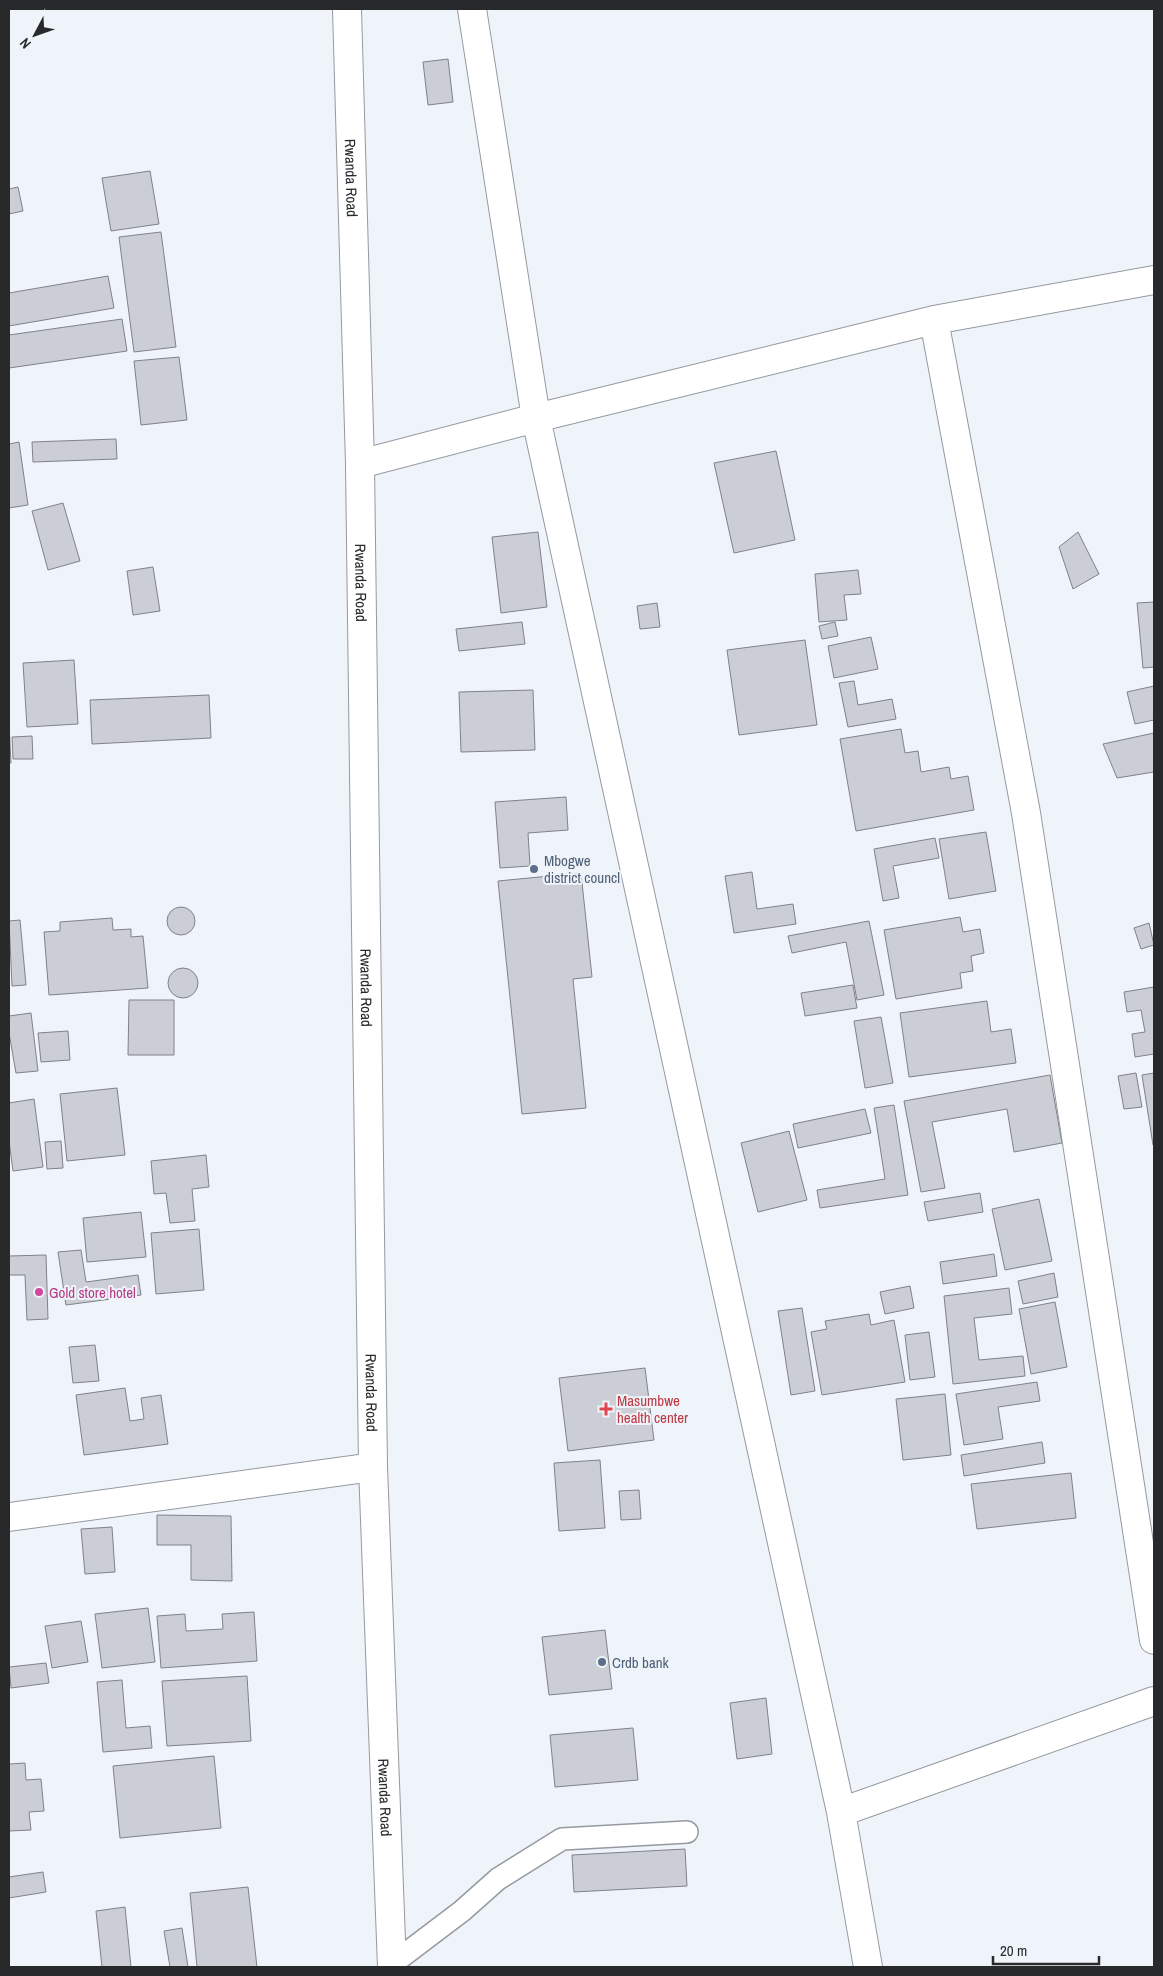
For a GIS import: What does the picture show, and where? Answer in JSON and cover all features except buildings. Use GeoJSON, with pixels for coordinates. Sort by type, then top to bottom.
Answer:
{"type":"FeatureCollection","features":[{"type":"Feature","properties":{"kind":"main road","name":"Rwanda Road"},"geometry":{"type":"LineString","coordinates":[[347,9],[360,464],[373,1467],[392,1966]]}},
{"type":"Feature","properties":{"kind":"main road"},"geometry":{"type":"LineString","coordinates":[[472,9],[536,418],[842,1812],[868,1967]]}},
{"type":"Feature","properties":{"kind":"main road"},"geometry":{"type":"LineString","coordinates":[[360,464],[536,418],[934,320],[1154,280]]}},
{"type":"Feature","properties":{"kind":"main road"},"geometry":{"type":"LineString","coordinates":[[934,320],[1026,813],[1154,1640]]}},
{"type":"Feature","properties":{"kind":"main road"},"geometry":{"type":"LineString","coordinates":[[9,1517],[373,1467]]}},
{"type":"Feature","properties":{"kind":"main road"},"geometry":{"type":"LineString","coordinates":[[842,1812],[1154,1701]]}},
{"type":"Feature","properties":{"kind":"lane"},"geometry":{"type":"LineString","coordinates":[[392,1966],[462,1911],[498,1879],[562,1840],[687,1832]]}},
{"type":"Feature","properties":{"kind":"place","name":"Mbogwe district councl"},"geometry":{"type":"Point","coordinates":[534,869]}},
{"type":"Feature","properties":{"kind":"place","name":"Gold store hotel"},"geometry":{"type":"Point","coordinates":[39,1292]}},
{"type":"Feature","properties":{"kind":"place","name":"Masumbwe health center"},"geometry":{"type":"Point","coordinates":[606,1409]}},
{"type":"Feature","properties":{"kind":"place","name":"Crdb bank"},"geometry":{"type":"Point","coordinates":[602,1662]}}]}
